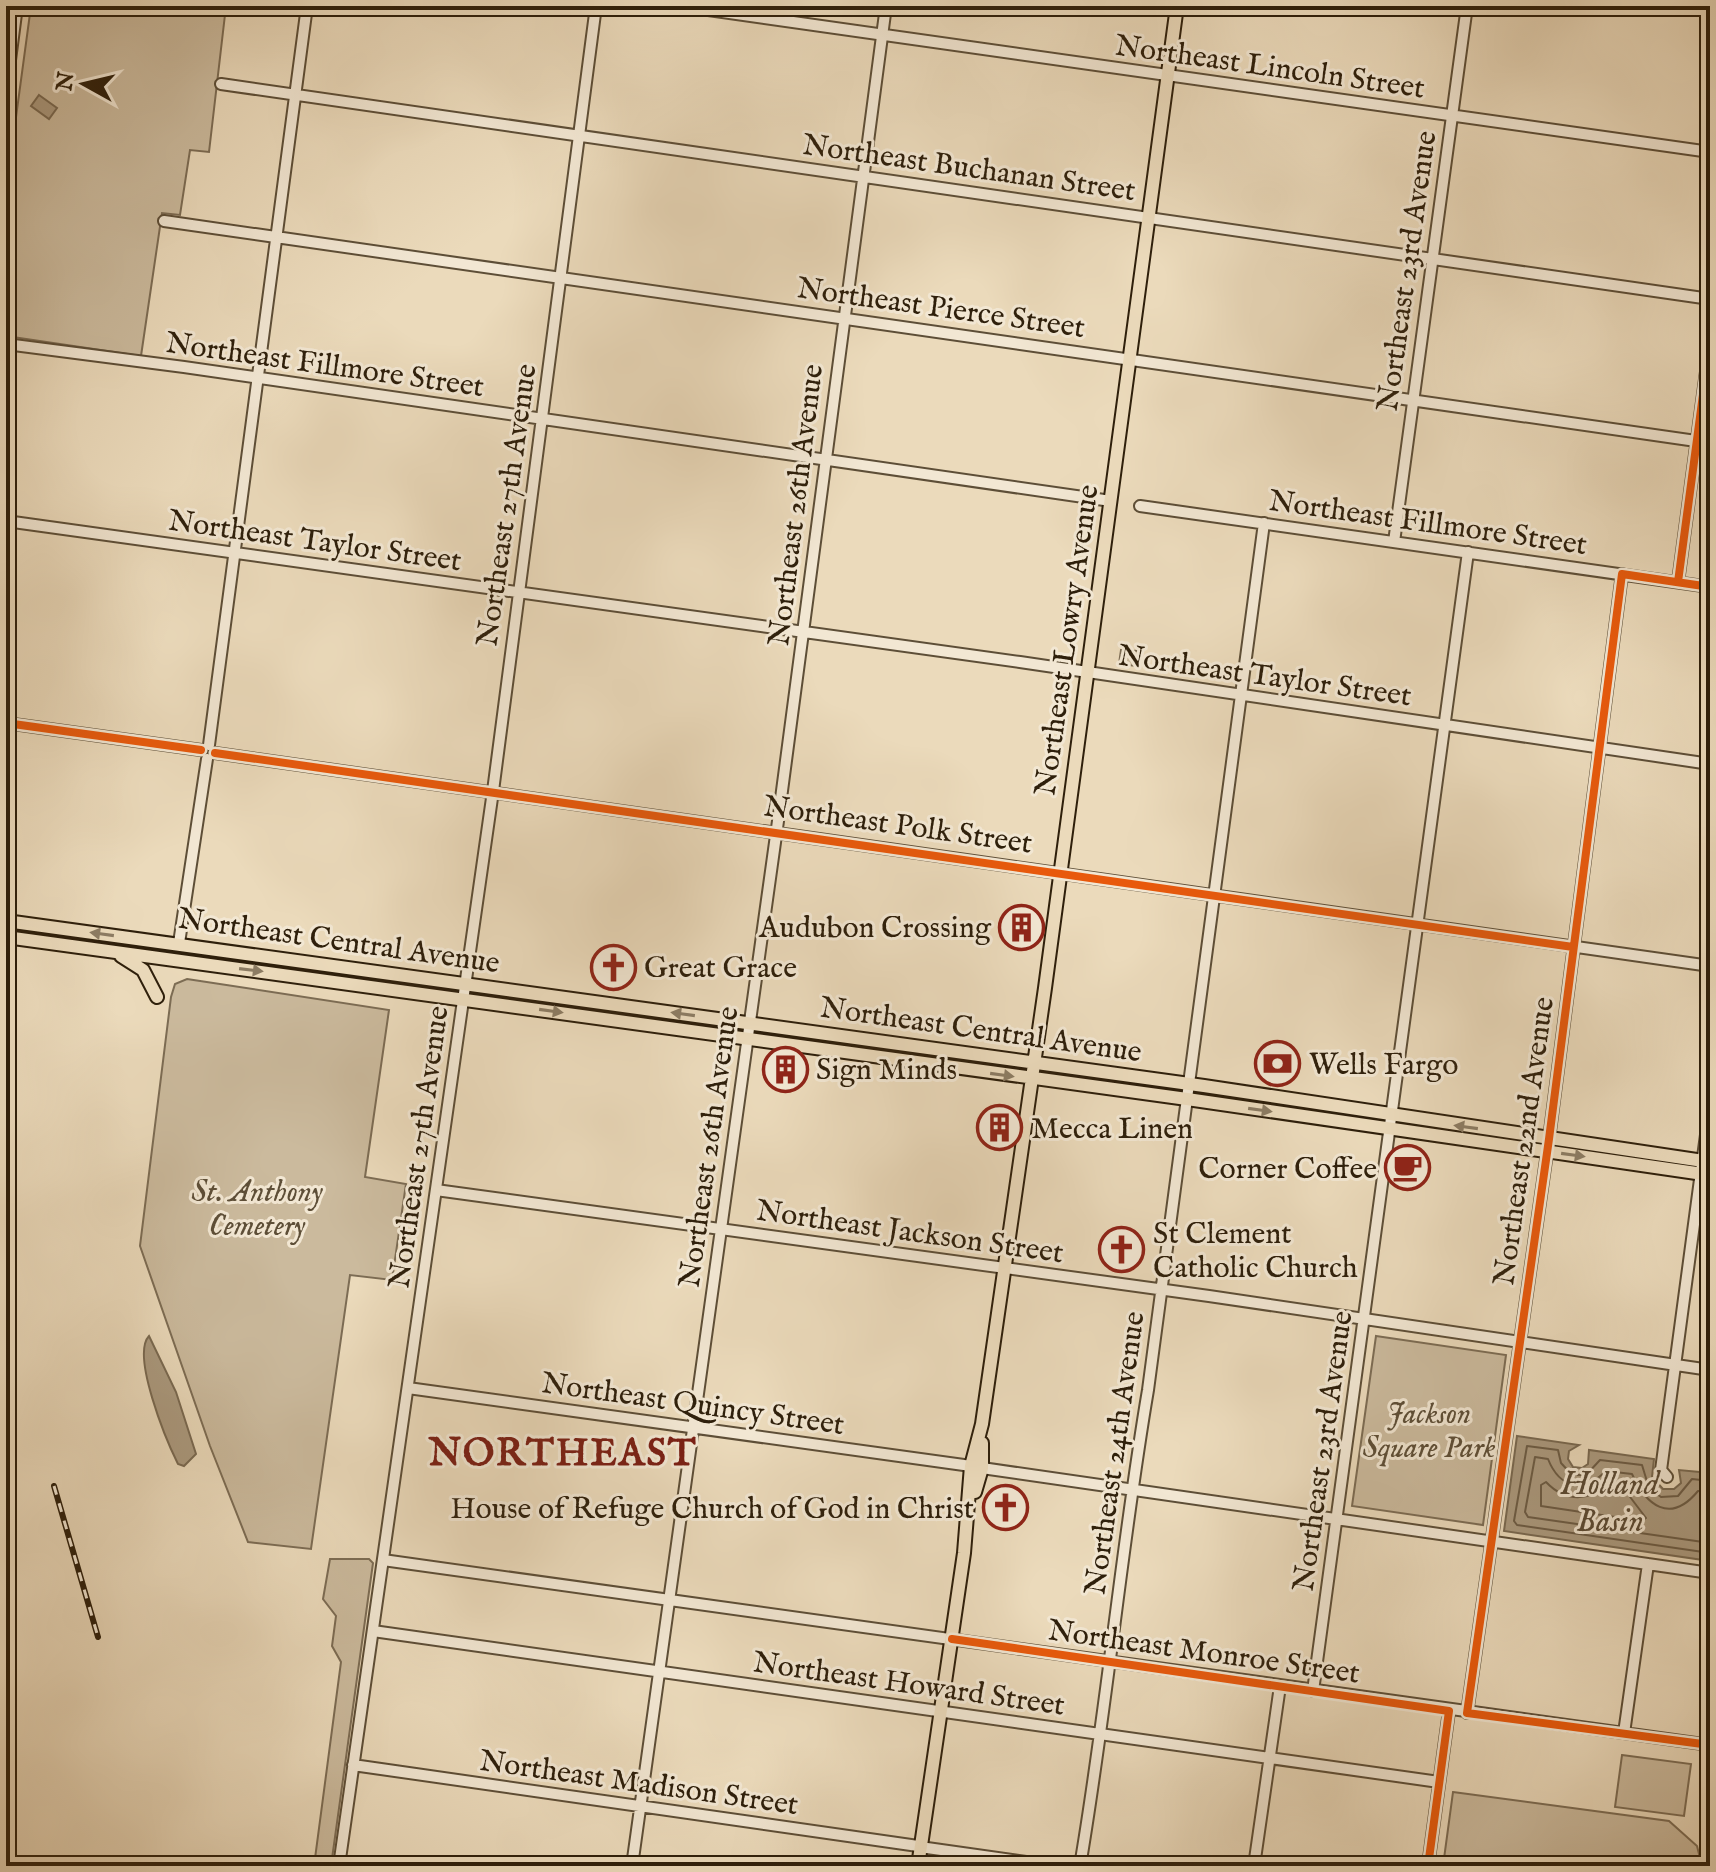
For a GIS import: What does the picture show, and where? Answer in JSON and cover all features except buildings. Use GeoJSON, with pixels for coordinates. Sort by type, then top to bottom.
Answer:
{"type":"FeatureCollection","features":[{"type":"Feature","properties":{"kind":"main road","name":"Northeast Lowry Avenue"},"geometry":{"type":"LineString","coordinates":[[920,1866],[1061,871],[1177,6]]}},
{"type":"Feature","properties":{"kind":"main road"},"geometry":{"type":"LineString","coordinates":[[1687,6],[1710,11]]}},
{"type":"Feature","properties":{"kind":"main road","name":"Northeast Central Avenue"},"geometry":{"type":"LineString","coordinates":[[6,921],[1189,1084],[1392,1123]]}},
{"type":"Feature","properties":{"kind":"main road","name":"Northeast Central Avenue"},"geometry":{"type":"LineString","coordinates":[[6,937],[1032,1080],[1392,1123],[1706,1168]]}},
{"type":"Feature","properties":{"kind":"main road"},"geometry":{"type":"LineString","coordinates":[[95,950],[130,960],[143,970],[157,997]]}},
{"type":"Feature","properties":{"kind":"street"},"geometry":{"type":"LineString","coordinates":[[6,91],[17,6]]}},
{"type":"Feature","properties":{"kind":"street"},"geometry":{"type":"LineString","coordinates":[[179,943],[208,752],[307,6]]}},
{"type":"Feature","properties":{"kind":"street","name":"Northeast 27th Avenue"},"geometry":{"type":"LineString","coordinates":[[339,1866],[493,791],[596,6]]}},
{"type":"Feature","properties":{"kind":"street","name":"Northeast Lincoln Street"},"geometry":{"type":"LineString","coordinates":[[680,6],[1710,152]]}},
{"type":"Feature","properties":{"kind":"street","name":"Northeast 26th Avenue"},"geometry":{"type":"LineString","coordinates":[[632,1866],[777,831],[886,6]]}},
{"type":"Feature","properties":{"kind":"street","name":"Northeast 23rd Avenue"},"geometry":{"type":"LineString","coordinates":[[1394,542],[1467,6]]}},
{"type":"Feature","properties":{"kind":"street","name":"Northeast Buchanan Street"},"geometry":{"type":"LineString","coordinates":[[221,84],[1710,299]]}},
{"type":"Feature","properties":{"kind":"street","name":"Northeast Pierce Street"},"geometry":{"type":"LineString","coordinates":[[164,221],[1710,443]]}},
{"type":"Feature","properties":{"kind":"street"},"geometry":{"type":"LineString","coordinates":[[1678,582],[1710,342]]}},
{"type":"Feature","properties":{"kind":"street","name":"Northeast Fillmore Street"},"geometry":{"type":"LineString","coordinates":[[6,344],[1111,501]]}},
{"type":"Feature","properties":{"kind":"street","name":"Northeast Fillmore Street"},"geometry":{"type":"LineString","coordinates":[[1140,506],[1710,587]]}},
{"type":"Feature","properties":{"kind":"street","name":"Northeast Taylor Street"},"geometry":{"type":"LineString","coordinates":[[6,521],[804,632],[1710,764]]}},
{"type":"Feature","properties":{"kind":"street","name":"Northeast 24th Avenue"},"geometry":{"type":"LineString","coordinates":[[1080,1866],[1264,523]]}},
{"type":"Feature","properties":{"kind":"street","name":"Northeast 23rd Avenue"},"geometry":{"type":"LineString","coordinates":[[1313,1691],[1420,924],[1468,552]]}},
{"type":"Feature","properties":{"kind":"street","name":"Northeast 22nd Avenue"},"geometry":{"type":"LineString","coordinates":[[1467,1713],[1548,1145],[1622,574]]}},
{"type":"Feature","properties":{"kind":"street","name":"Northeast Polk Street"},"geometry":{"type":"LineString","coordinates":[[6,723],[1061,871],[1710,966]]}},
{"type":"Feature","properties":{"kind":"street"},"geometry":{"type":"LineString","coordinates":[[1667,1477],[1661,1470],[1706,1168],[1710,1105]]}},
{"type":"Feature","properties":{"kind":"street","name":"Northeast Jackson Street"},"geometry":{"type":"LineString","coordinates":[[436,1190],[722,1227],[1710,1370]]}},
{"type":"Feature","properties":{"kind":"street","name":"Northeast Quincy Street"},"geometry":{"type":"LineString","coordinates":[[408,1388],[1338,1517],[1710,1573]]}},
{"type":"Feature","properties":{"kind":"street","name":"Northeast Monroe Street"},"geometry":{"type":"LineString","coordinates":[[383,1560],[1710,1745]]}},
{"type":"Feature","properties":{"kind":"street"},"geometry":{"type":"LineString","coordinates":[[1624,1733],[1648,1564]]}},
{"type":"Feature","properties":{"kind":"street","name":"Northeast Howard Street"},"geometry":{"type":"LineString","coordinates":[[373,1631],[1439,1782]]}},
{"type":"Feature","properties":{"kind":"street"},"geometry":{"type":"LineString","coordinates":[[1254,1866],[1280,1686]]}},
{"type":"Feature","properties":{"kind":"street"},"geometry":{"type":"LineString","coordinates":[[1428,1866],[1449,1711]]}},
{"type":"Feature","properties":{"kind":"street","name":"Northeast Madison Street"},"geometry":{"type":"LineString","coordinates":[[353,1765],[1055,1866]]}},
{"type":"Feature","properties":{"kind":"green space"},"geometry":{"type":"Polygon","coordinates":[[[31,6],[226,6],[209,152],[190,150],[180,215],[162,213],[141,356],[6,336],[6,191],[31,6]]]}},
{"type":"Feature","properties":{"kind":"green space"},"geometry":{"type":"Polygon","coordinates":[[[1121,650],[1139,651],[1136,666],[1119,664],[1121,650]]]}},
{"type":"Feature","properties":{"kind":"green space","name":"St. Anthony Cemetery"},"geometry":{"type":"Polygon","coordinates":[[[187,979],[389,1010],[365,1177],[406,1184],[392,1280],[350,1275],[311,1549],[248,1542],[210,1446],[140,1246],[171,997],[175,984],[187,979]]]}},
{"type":"Feature","properties":{"kind":"green space","name":"Jackson Square Park"},"geometry":{"type":"Polygon","coordinates":[[[1376,1336],[1506,1355],[1483,1525],[1352,1506],[1376,1336]]]}},
{"type":"Feature","properties":{"kind":"green space"},"geometry":{"type":"Polygon","coordinates":[[[330,1559],[369,1559],[373,1563],[331,1866],[314,1866],[341,1662],[332,1646],[336,1616],[323,1599],[330,1559]]]}},
{"type":"Feature","properties":{"kind":"green space"},"geometry":{"type":"Polygon","coordinates":[[[1622,1755],[1691,1764],[1684,1816],[1615,1807],[1622,1755]]]}},
{"type":"Feature","properties":{"kind":"green space"},"geometry":{"type":"Polygon","coordinates":[[[1453,1792],[1669,1821],[1697,1846],[1702,1866],[1443,1866],[1453,1792]]]}},
{"type":"Feature","properties":{"kind":"water"},"geometry":{"type":"Polygon","coordinates":[[[39,95],[57,108],[49,119],[31,106],[39,95]]]}},
{"type":"Feature","properties":{"kind":"water"},"geometry":{"type":"Polygon","coordinates":[[[149,1336],[176,1392],[196,1454],[184,1466],[178,1464],[152,1398],[144,1361],[149,1336]]]}},
{"type":"Feature","properties":{"kind":"water","name":"Holland Basin"},"geometry":{"type":"Polygon","coordinates":[[[1517,1436],[1579,1445],[1569,1451],[1568,1459],[1573,1467],[1582,1468],[1588,1464],[1589,1450],[1654,1459],[1652,1477],[1663,1489],[1674,1489],[1681,1483],[1679,1470],[1710,1473],[1710,1561],[1504,1531],[1517,1436]]]}},
{"type":"Feature","properties":{"kind":"railway"},"geometry":{"type":"LineString","coordinates":[[54,1486],[98,1637]]}},
{"type":"Feature","properties":{"kind":"cycle path"},"geometry":{"type":"LineString","coordinates":[[1678,582],[1710,342]]}},
{"type":"Feature","properties":{"kind":"cycle path"},"geometry":{"type":"LineString","coordinates":[[1710,587],[1622,574],[1549,1139],[1467,1713],[1710,1745]]}},
{"type":"Feature","properties":{"kind":"cycle path"},"geometry":{"type":"LineString","coordinates":[[6,723],[201,750]]}},
{"type":"Feature","properties":{"kind":"cycle path"},"geometry":{"type":"LineString","coordinates":[[215,753],[1573,947]]}},
{"type":"Feature","properties":{"kind":"cycle path"},"geometry":{"type":"LineString","coordinates":[[952,1639],[1449,1711],[1428,1866]]}},
{"type":"Feature","properties":{"kind":"place","name":"Audubon Crossing"},"geometry":{"type":"Point","coordinates":[1022,927]}},
{"type":"Feature","properties":{"kind":"place","name":"Great Grace"},"geometry":{"type":"Point","coordinates":[613,967]}},
{"type":"Feature","properties":{"kind":"place","name":"Wells Fargo"},"geometry":{"type":"Point","coordinates":[1278,1064]}},
{"type":"Feature","properties":{"kind":"place","name":"Sign Minds"},"geometry":{"type":"Point","coordinates":[785,1069]}},
{"type":"Feature","properties":{"kind":"place","name":"Mecca Linen"},"geometry":{"type":"Point","coordinates":[1000,1128]}},
{"type":"Feature","properties":{"kind":"place","name":"Corner Coffee"},"geometry":{"type":"Point","coordinates":[1408,1168]}},
{"type":"Feature","properties":{"kind":"place","name":"St Clement Catholic Church"},"geometry":{"type":"Point","coordinates":[1122,1250]}},
{"type":"Feature","properties":{"kind":"place","name":"House of Refuge Church of God in Christ"},"geometry":{"type":"Point","coordinates":[1005,1508]}},
{"type":"Feature","properties":{"kind":"district","name":"NORTHEAST"},"geometry":{"type":"Point","coordinates":[563,1452]}}]}
